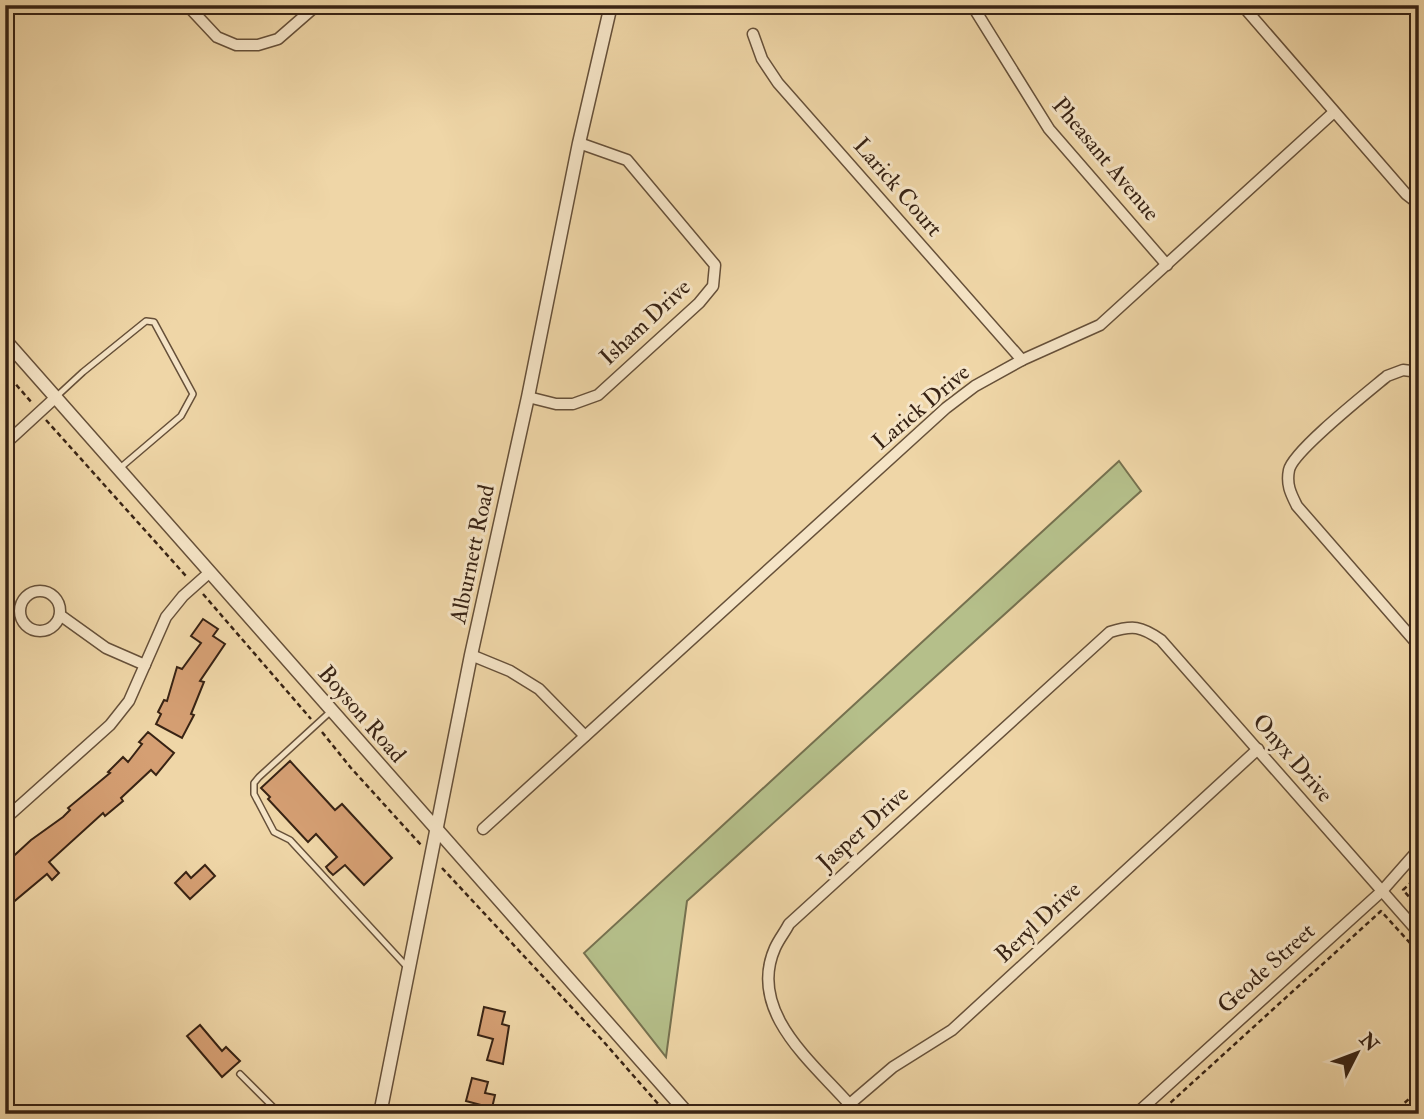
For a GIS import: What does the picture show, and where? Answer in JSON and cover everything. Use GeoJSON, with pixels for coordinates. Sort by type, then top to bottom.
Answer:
{"type":"FeatureCollection","features":[{"type":"Feature","properties":{"kind":"street"},"geometry":{"type":"LineString","coordinates":[[187,5],[217,37],[236,45],[258,45],[278,39],[317,5]]}},
{"type":"Feature","properties":{"kind":"street","name":"Alburnett Road"},"geometry":{"type":"LineString","coordinates":[[380,1114],[471,655],[528,397],[579,143],[611,5]]}},
{"type":"Feature","properties":{"kind":"street","name":"Pheasant Avenue"},"geometry":{"type":"LineString","coordinates":[[972,5],[1049,129],[1167,265]]}},
{"type":"Feature","properties":{"kind":"street"},"geometry":{"type":"LineString","coordinates":[[1242,5],[1406,194],[1419,204]]}},
{"type":"Feature","properties":{"kind":"street","name":"Larick Court"},"geometry":{"type":"LineString","coordinates":[[753,34],[762,60],[778,83],[1022,360]]}},
{"type":"Feature","properties":{"kind":"street","name":"Larick Drive"},"geometry":{"type":"LineString","coordinates":[[483,829],[946,408],[975,386],[1022,360],[1100,326],[1334,112]]}},
{"type":"Feature","properties":{"kind":"street","name":"Isham Drive"},"geometry":{"type":"LineString","coordinates":[[528,397],[556,404],[573,404],[598,395],[699,303],[713,286],[715,265],[627,160],[579,143]]}},
{"type":"Feature","properties":{"kind":"street","name":"Boyson Road"},"geometry":{"type":"LineString","coordinates":[[5,340],[688,1114]]}},
{"type":"Feature","properties":{"kind":"street"},"geometry":{"type":"LineString","coordinates":[[1419,372],[1403,370],[1387,376],[1300,452],[1289,467],[1287,486],[1297,506],[1419,646]]}},
{"type":"Feature","properties":{"kind":"street"},"geometry":{"type":"LineString","coordinates":[[5,444],[55,398]]}},
{"type":"Feature","properties":{"kind":"street"},"geometry":{"type":"LineString","coordinates":[[5,819],[110,725],[129,701],[166,617],[183,596],[210,572]]}},
{"type":"Feature","properties":{"kind":"street"},"geometry":{"type":"LineString","coordinates":[[60,615],[106,648],[145,665]]}},
{"type":"Feature","properties":{"kind":"street","name":"Onyx Drive"},"geometry":{"type":"LineString","coordinates":[[1127,627],[1145,629],[1161,640],[1419,933]]}},
{"type":"Feature","properties":{"kind":"street","name":"Jasper Drive"},"geometry":{"type":"LineString","coordinates":[[849,1104],[781,1027],[769,998],[768,972],[775,948],[789,924],[1110,632],[1127,627]]}},
{"type":"Feature","properties":{"kind":"street"},"geometry":{"type":"LineString","coordinates":[[471,655],[510,671],[539,689],[586,736]]}},
{"type":"Feature","properties":{"kind":"street","name":"Beryl Drive"},"geometry":{"type":"LineString","coordinates":[[838,1114],[893,1067],[952,1030],[1258,749]]}},
{"type":"Feature","properties":{"kind":"street","name":"Geode Street"},"geometry":{"type":"LineString","coordinates":[[1136,1114],[1382,891],[1419,849]]}},
{"type":"Feature","properties":{"kind":"street"},"geometry":{"type":"LineString","coordinates":[[1413,1114],[1419,1108]]}},
{"type":"Feature","properties":{"kind":"lane"},"geometry":{"type":"LineString","coordinates":[[55,398],[146,321],[154,322],[193,394],[181,416],[119,470]]}},
{"type":"Feature","properties":{"kind":"lane"},"geometry":{"type":"LineString","coordinates":[[331,711],[259,777],[254,783],[254,794],[274,832],[290,840],[408,968]]}},
{"type":"Feature","properties":{"kind":"lane"},"geometry":{"type":"LineString","coordinates":[[240,1073],[280,1114]]}},
{"type":"Feature","properties":{"kind":"path"},"geometry":{"type":"LineString","coordinates":[[5,372],[30,401]]}},
{"type":"Feature","properties":{"kind":"path"},"geometry":{"type":"LineString","coordinates":[[48,422],[189,579]]}},
{"type":"Feature","properties":{"kind":"path"},"geometry":{"type":"LineString","coordinates":[[1419,875],[1403,890],[1419,908]]}},
{"type":"Feature","properties":{"kind":"path"},"geometry":{"type":"LineString","coordinates":[[453,881],[603,1041],[667,1114]]}},
{"type":"Feature","properties":{"kind":"path"},"geometry":{"type":"LineString","coordinates":[[1158,1114],[1381,911],[1419,953]]}},
{"type":"Feature","properties":{"kind":"path"},"geometry":{"type":"LineString","coordinates":[[1392,1114],[1419,1090]]}},
{"type":"Feature","properties":{"kind":"green space"},"geometry":{"type":"Polygon","coordinates":[[[1119,461],[1141,491],[687,901],[666,1057],[584,953],[1119,461]]]}},
{"type":"Feature","properties":{"kind":"building"},"geometry":{"type":"Polygon","coordinates":[[[203,619],[218,629],[213,636],[225,644],[200,681],[204,682],[191,714],[194,715],[182,738],[156,724],[161,714],[158,712],[164,700],[167,701],[177,667],[182,669],[201,643],[191,636],[203,619]]]}},
{"type":"Feature","properties":{"kind":"building"},"geometry":{"type":"Polygon","coordinates":[[[148,732],[174,753],[156,775],[151,770],[121,798],[123,801],[105,816],[103,813],[49,862],[59,873],[52,880],[47,874],[5,909],[5,864],[31,840],[63,817],[70,810],[68,808],[110,773],[108,772],[123,757],[128,762],[148,732]]]}},
{"type":"Feature","properties":{"kind":"building"},"geometry":{"type":"Polygon","coordinates":[[[290,761],[335,810],[342,804],[392,858],[364,885],[345,865],[333,875],[326,867],[337,857],[316,834],[308,842],[261,788],[290,761]]]}},
{"type":"Feature","properties":{"kind":"building"},"geometry":{"type":"Polygon","coordinates":[[[205,865],[215,876],[190,899],[175,883],[186,872],[191,878],[205,865]]]}},
{"type":"Feature","properties":{"kind":"building"},"geometry":{"type":"Polygon","coordinates":[[[484,1007],[505,1012],[502,1024],[509,1026],[503,1064],[487,1060],[493,1039],[478,1035],[484,1007]]]}},
{"type":"Feature","properties":{"kind":"building"},"geometry":{"type":"Polygon","coordinates":[[[200,1025],[222,1051],[226,1047],[240,1061],[222,1077],[187,1036],[200,1025]]]}},
{"type":"Feature","properties":{"kind":"building"},"geometry":{"type":"Polygon","coordinates":[[[472,1078],[488,1082],[485,1093],[495,1095],[492,1108],[466,1101],[472,1078]]]}}]}
